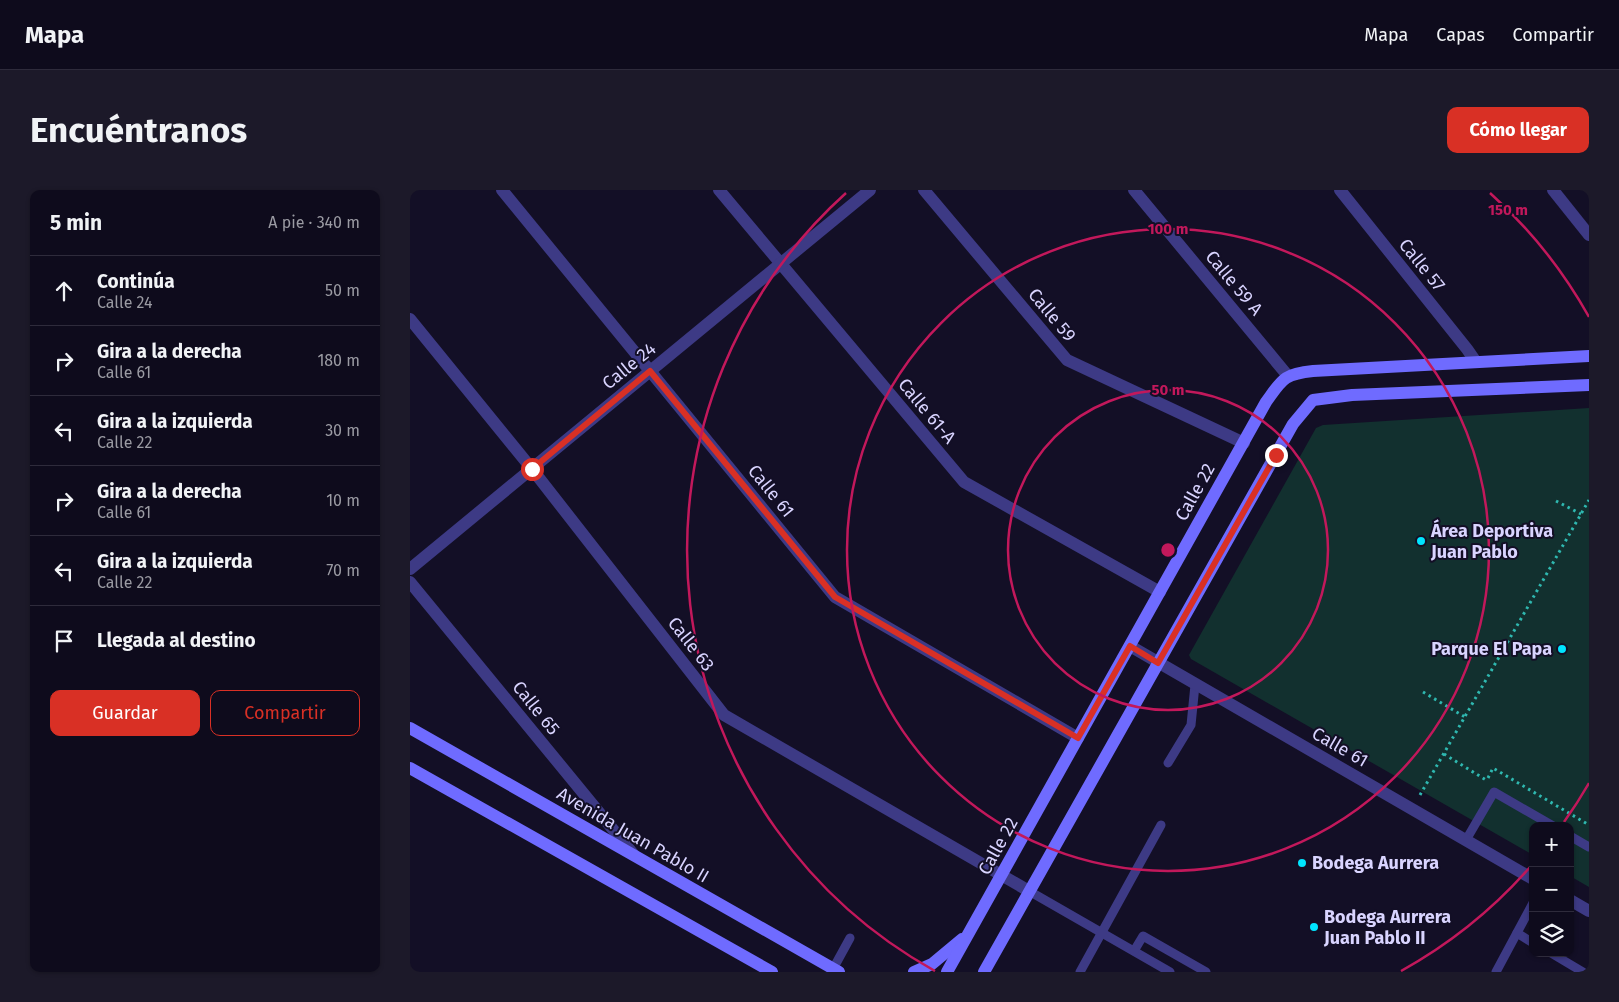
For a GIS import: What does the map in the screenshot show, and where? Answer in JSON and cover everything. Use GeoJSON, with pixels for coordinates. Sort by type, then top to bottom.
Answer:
{"type":"FeatureCollection","features":[{"type":"Feature","properties":{"kind":"street","name":"Calle 61"},"geometry":{"type":"LineString","coordinates":[[502,190],[835,597],[1078,738]]}},
{"type":"Feature","properties":{"kind":"street","name":"Calle 61-A"},"geometry":{"type":"LineString","coordinates":[[719,190],[964,482],[1160,592]]}},
{"type":"Feature","properties":{"kind":"street","name":"Calle 24"},"geometry":{"type":"LineString","coordinates":[[410,569],[870,190]]}},
{"type":"Feature","properties":{"kind":"street","name":"Calle 59"},"geometry":{"type":"LineString","coordinates":[[924,190],[1067,360],[1244,443]]}},
{"type":"Feature","properties":{"kind":"street","name":"Calle 59 A"},"geometry":{"type":"LineString","coordinates":[[1134,190],[1288,376]]}},
{"type":"Feature","properties":{"kind":"street","name":"Calle 57"},"geometry":{"type":"LineString","coordinates":[[1340,190],[1468,349],[1476,362]]}},
{"type":"Feature","properties":{"kind":"street"},"geometry":{"type":"LineString","coordinates":[[1553,190],[1589,235]]}},
{"type":"Feature","properties":{"kind":"street","name":"Calle 63"},"geometry":{"type":"LineString","coordinates":[[410,319],[532,469],[724,715],[1029,891]]}},
{"type":"Feature","properties":{"kind":"street"},"geometry":{"type":"LineString","coordinates":[[1288,376],[1313,371],[1589,356]]}},
{"type":"Feature","properties":{"kind":"street","name":"Calle 22"},"geometry":{"type":"LineString","coordinates":[[947,972],[1266,402],[1288,376]]}},
{"type":"Feature","properties":{"kind":"street"},"geometry":{"type":"LineString","coordinates":[[984,972],[1293,424],[1313,400],[1352,395],[1589,385]]}},
{"type":"Feature","properties":{"kind":"street","name":"Calle 65"},"geometry":{"type":"LineString","coordinates":[[410,582],[636,857]]}},
{"type":"Feature","properties":{"kind":"street","name":"Calle 61"},"geometry":{"type":"LineString","coordinates":[[1130,646],[1529,876]]}},
{"type":"Feature","properties":{"kind":"street","name":"Avenida Juan Pablo II"},"geometry":{"type":"LineString","coordinates":[[410,728],[836,970]]}},
{"type":"Feature","properties":{"kind":"street"},"geometry":{"type":"LineString","coordinates":[[410,768],[772,972]]}},
{"type":"Feature","properties":{"kind":"street"},"geometry":{"type":"LineString","coordinates":[[1574,902],[1589,911]]}},
{"type":"Feature","properties":{"kind":"street"},"geometry":{"type":"LineString","coordinates":[[914,972],[932,964],[969,932]]}},
{"type":"Feature","properties":{"kind":"street"},"geometry":{"type":"LineString","coordinates":[[996,950],[996,972]]}},
{"type":"Feature","properties":{"kind":"lane"},"geometry":{"type":"LineString","coordinates":[[1168,763],[1191,725],[1196,685]]}},
{"type":"Feature","properties":{"kind":"lane"},"geometry":{"type":"LineString","coordinates":[[1466,840],[1494,792],[1546,822]]}},
{"type":"Feature","properties":{"kind":"lane"},"geometry":{"type":"LineString","coordinates":[[1080,972],[1162,825]]}},
{"type":"Feature","properties":{"kind":"lane"},"geometry":{"type":"LineString","coordinates":[[1574,838],[1589,846]]}},
{"type":"Feature","properties":{"kind":"lane"},"geometry":{"type":"LineString","coordinates":[[1029,891],[1170,972]]}},
{"type":"Feature","properties":{"kind":"lane"},"geometry":{"type":"LineString","coordinates":[[1496,972],[1529,911]]}},
{"type":"Feature","properties":{"kind":"lane"},"geometry":{"type":"LineString","coordinates":[[1517,933],[1529,940]]}},
{"type":"Feature","properties":{"kind":"lane"},"geometry":{"type":"LineString","coordinates":[[1134,951],[1142,936],[1206,972]]}},
{"type":"Feature","properties":{"kind":"lane"},"geometry":{"type":"LineString","coordinates":[[836,970],[850,938]]}},
{"type":"Feature","properties":{"kind":"lane"},"geometry":{"type":"LineString","coordinates":[[1558,957],[1583,972]]}},
{"type":"Feature","properties":{"kind":"path"},"geometry":{"type":"LineString","coordinates":[[1420,795],[1589,500]]}},
{"type":"Feature","properties":{"kind":"path"},"geometry":{"type":"LineString","coordinates":[[1556,501],[1581,514]]}},
{"type":"Feature","properties":{"kind":"path"},"geometry":{"type":"LineString","coordinates":[[1423,692],[1465,717]]}},
{"type":"Feature","properties":{"kind":"path"},"geometry":{"type":"LineString","coordinates":[[1444,754],[1486,780]]}},
{"type":"Feature","properties":{"kind":"green space","name":"Área Deportiva Juan Pablo"},"geometry":{"type":"Polygon","coordinates":[[[1589,408],[1589,887],[1574,878],[1574,822],[1529,822],[1529,853],[1191,659],[1189,655],[1316,428],[1323,425],[1589,408]]]}},
{"type":"Feature","properties":{"kind":"place","name":"Área Deportiva Juan Pablo"},"geometry":{"type":"Point","coordinates":[1421,541]}},
{"type":"Feature","properties":{"kind":"place","name":"Parque El Papa"},"geometry":{"type":"Point","coordinates":[1562,649]}},
{"type":"Feature","properties":{"kind":"place","name":"Bodega Aurrera"},"geometry":{"type":"Point","coordinates":[1302,863]}},
{"type":"Feature","properties":{"kind":"place","name":"Bodega Aurrera Juan Pablo II"},"geometry":{"type":"Point","coordinates":[1314,927]}},
{"type":"Feature","properties":{"kind":"route"},"geometry":{"type":"LineString","coordinates":[[532,469],[650,371],[835,597],[1078,738],[1130,646],[1158,663],[1276,455]]}}]}
